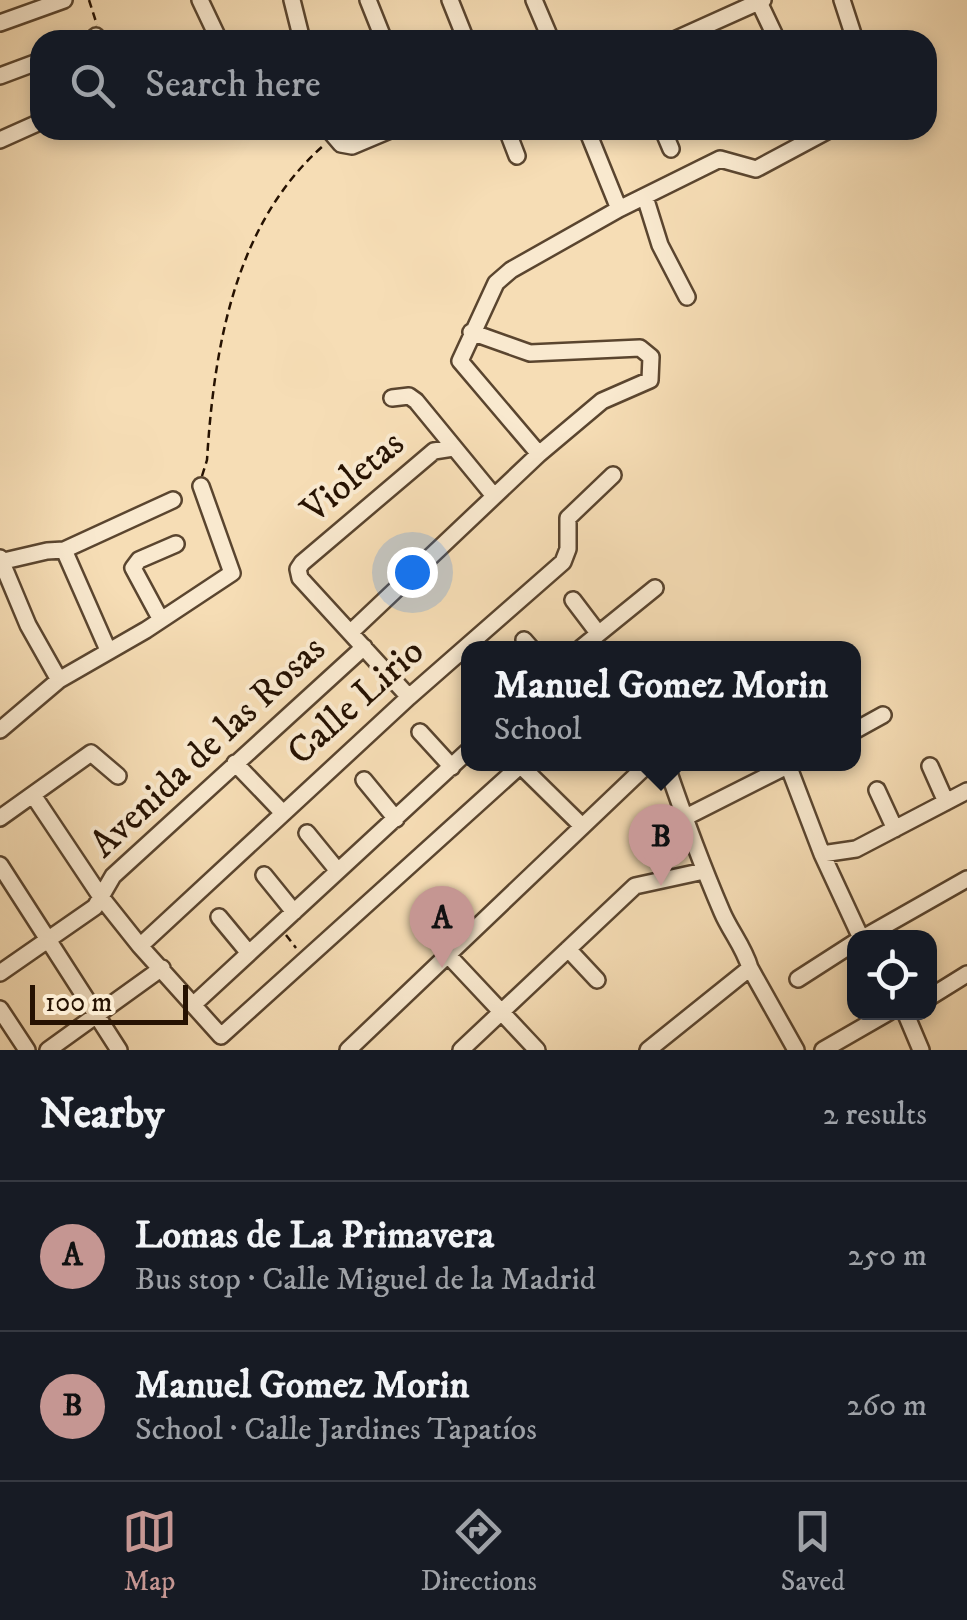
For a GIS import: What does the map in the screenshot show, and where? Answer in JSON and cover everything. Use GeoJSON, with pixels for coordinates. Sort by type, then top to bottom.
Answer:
{"type":"FeatureCollection","features":[{"type":"Feature","properties":{"kind":"street"},"geometry":{"type":"LineString","coordinates":[[0,23],[64,0]]}},
{"type":"Feature","properties":{"kind":"street"},"geometry":{"type":"LineString","coordinates":[[200,0],[214,30]]}},
{"type":"Feature","properties":{"kind":"street"},"geometry":{"type":"LineString","coordinates":[[292,0],[300,30]]}},
{"type":"Feature","properties":{"kind":"street"},"geometry":{"type":"LineString","coordinates":[[368,0],[380,30]]}},
{"type":"Feature","properties":{"kind":"street"},"geometry":{"type":"LineString","coordinates":[[450,0],[460,30]]}},
{"type":"Feature","properties":{"kind":"street"},"geometry":{"type":"LineString","coordinates":[[534,0],[547,30]]}},
{"type":"Feature","properties":{"kind":"street"},"geometry":{"type":"LineString","coordinates":[[842,0],[852,30]]}},
{"type":"Feature","properties":{"kind":"street"},"geometry":{"type":"LineString","coordinates":[[714,30],[761,1],[773,30]]}},
{"type":"Feature","properties":{"kind":"street"},"geometry":{"type":"LineString","coordinates":[[0,76],[30,65]]}},
{"type":"Feature","properties":{"kind":"street"},"geometry":{"type":"LineString","coordinates":[[0,140],[30,126]]}},
{"type":"Feature","properties":{"kind":"street"},"geometry":{"type":"LineString","coordinates":[[337,140],[352,146],[366,140]]}},
{"type":"Feature","properties":{"kind":"street"},"geometry":{"type":"LineString","coordinates":[[511,140],[517,156]]}},
{"type":"Feature","properties":{"kind":"street"},"geometry":{"type":"LineString","coordinates":[[591,140],[618,209]]}},
{"type":"Feature","properties":{"kind":"street"},"geometry":{"type":"LineString","coordinates":[[667,140],[671,149]]}},
{"type":"Feature","properties":{"kind":"street"},"geometry":{"type":"LineString","coordinates":[[539,454],[463,368],[462,354],[496,284],[511,270],[618,209],[720,159],[756,169],[810,140]]}},
{"type":"Feature","properties":{"kind":"street"},"geometry":{"type":"LineString","coordinates":[[645,196],[660,245],[687,297]]}},
{"type":"Feature","properties":{"kind":"street","name":"Avenida de las Rosas"},"geometry":{"type":"LineString","coordinates":[[352,632],[539,454],[602,402],[650,380],[651,358],[640,348],[530,353],[472,332]]}},
{"type":"Feature","properties":{"kind":"street"},"geometry":{"type":"LineString","coordinates":[[392,398],[409,396],[416,401],[453,448]]}},
{"type":"Feature","properties":{"kind":"street","name":"Violetas"},"geometry":{"type":"LineString","coordinates":[[352,632],[300,578],[298,569],[434,451],[453,448],[494,496]]}},
{"type":"Feature","properties":{"kind":"street","name":"Calle Lirio"},"geometry":{"type":"LineString","coordinates":[[472,641],[562,562],[568,549],[568,518],[613,475]]}},
{"type":"Feature","properties":{"kind":"street"},"geometry":{"type":"LineString","coordinates":[[0,730],[59,680],[232,573],[201,486]]}},
{"type":"Feature","properties":{"kind":"street"},"geometry":{"type":"LineString","coordinates":[[59,680],[28,625],[2,559],[64,550],[173,500]]}},
{"type":"Feature","properties":{"kind":"street"},"geometry":{"type":"LineString","coordinates":[[161,620],[132,568],[139,560],[176,544]]}},
{"type":"Feature","properties":{"kind":"street"},"geometry":{"type":"LineString","coordinates":[[64,550],[108,650]]}},
{"type":"Feature","properties":{"kind":"street"},"geometry":{"type":"LineString","coordinates":[[589,641],[655,588]]}},
{"type":"Feature","properties":{"kind":"street"},"geometry":{"type":"LineString","coordinates":[[573,600],[598,633]]}},
{"type":"Feature","properties":{"kind":"street"},"geometry":{"type":"LineString","coordinates":[[352,632],[409,697]]}},
{"type":"Feature","properties":{"kind":"street","name":"Avenida de las Rosas"},"geometry":{"type":"LineString","coordinates":[[0,973],[94,907],[113,876],[364,647]]}},
{"type":"Feature","properties":{"kind":"street","name":"Calle Lirio"},"geometry":{"type":"LineString","coordinates":[[140,946],[461,651]]}},
{"type":"Feature","properties":{"kind":"street"},"geometry":{"type":"LineString","coordinates":[[861,727],[883,715]]}},
{"type":"Feature","properties":{"kind":"street"},"geometry":{"type":"LineString","coordinates":[[420,732],[452,767]]}},
{"type":"Feature","properties":{"kind":"street"},"geometry":{"type":"LineString","coordinates":[[0,818],[92,753],[118,776]]}},
{"type":"Feature","properties":{"kind":"street"},"geometry":{"type":"LineString","coordinates":[[193,1005],[461,758]]}},
{"type":"Feature","properties":{"kind":"street"},"geometry":{"type":"LineString","coordinates":[[235,763],[283,813]]}},
{"type":"Feature","properties":{"kind":"street"},"geometry":{"type":"LineString","coordinates":[[930,766],[946,802]]}},
{"type":"Feature","properties":{"kind":"street"},"geometry":{"type":"LineString","coordinates":[[33,795],[101,898],[221,1036],[513,771]]}},
{"type":"Feature","properties":{"kind":"street"},"geometry":{"type":"LineString","coordinates":[[528,771],[582,826]]}},
{"type":"Feature","properties":{"kind":"street"},"geometry":{"type":"LineString","coordinates":[[348,1050],[641,771]]}},
{"type":"Feature","properties":{"kind":"street"},"geometry":{"type":"LineString","coordinates":[[668,771],[728,928],[746,953],[750,968],[796,1050]]}},
{"type":"Feature","properties":{"kind":"street"},"geometry":{"type":"LineString","coordinates":[[684,818],[775,771]]}},
{"type":"Feature","properties":{"kind":"street"},"geometry":{"type":"LineString","coordinates":[[792,771],[822,854],[858,930]]}},
{"type":"Feature","properties":{"kind":"street"},"geometry":{"type":"LineString","coordinates":[[364,780],[396,819]]}},
{"type":"Feature","properties":{"kind":"street"},"geometry":{"type":"LineString","coordinates":[[877,790],[895,829]]}},
{"type":"Feature","properties":{"kind":"street"},"geometry":{"type":"LineString","coordinates":[[822,854],[856,849],[967,791]]}},
{"type":"Feature","properties":{"kind":"street"},"geometry":{"type":"LineString","coordinates":[[307,833],[338,871]]}},
{"type":"Feature","properties":{"kind":"street"},"geometry":{"type":"LineString","coordinates":[[0,865],[119,1050]]}},
{"type":"Feature","properties":{"kind":"street"},"geometry":{"type":"LineString","coordinates":[[461,1050],[635,886],[704,870]]}},
{"type":"Feature","properties":{"kind":"street"},"geometry":{"type":"LineString","coordinates":[[264,875],[294,912]]}},
{"type":"Feature","properties":{"kind":"street"},"geometry":{"type":"LineString","coordinates":[[876,930],[967,879]]}},
{"type":"Feature","properties":{"kind":"street"},"geometry":{"type":"LineString","coordinates":[[219,917],[248,952]]}},
{"type":"Feature","properties":{"kind":"street"},"geometry":{"type":"LineString","coordinates":[[798,979],[847,947]]}},
{"type":"Feature","properties":{"kind":"street"},"geometry":{"type":"LineString","coordinates":[[568,949],[597,980]]}},
{"type":"Feature","properties":{"kind":"street"},"geometry":{"type":"LineString","coordinates":[[447,954],[536,1050]]}},
{"type":"Feature","properties":{"kind":"street"},"geometry":{"type":"LineString","coordinates":[[48,1050],[162,968]]}},
{"type":"Feature","properties":{"kind":"street"},"geometry":{"type":"LineString","coordinates":[[648,1050],[750,968]]}},
{"type":"Feature","properties":{"kind":"street"},"geometry":{"type":"LineString","coordinates":[[937,993],[967,974]]}},
{"type":"Feature","properties":{"kind":"street"},"geometry":{"type":"LineString","coordinates":[[0,1009],[27,1050]]}},
{"type":"Feature","properties":{"kind":"street"},"geometry":{"type":"LineString","coordinates":[[823,1050],[876,1020]]}},
{"type":"Feature","properties":{"kind":"street"},"geometry":{"type":"LineString","coordinates":[[909,1020],[922,1050]]}},
{"type":"Feature","properties":{"kind":"path"},"geometry":{"type":"LineString","coordinates":[[90,0],[96,30]]}},
{"type":"Feature","properties":{"kind":"path"},"geometry":{"type":"LineString","coordinates":[[201,486],[208,460],[218,346],[246,254],[292,176],[325,140]]}},
{"type":"Feature","properties":{"kind":"path"},"geometry":{"type":"LineString","coordinates":[[279,926],[306,962]]}},
{"type":"Feature","properties":{"kind":"place","name":"Manuel Gomez Morin"},"geometry":{"type":"Point","coordinates":[661,886]}},
{"type":"Feature","properties":{"kind":"place","name":"Lomas de La Primavera"},"geometry":{"type":"Point","coordinates":[442,968]}}]}
